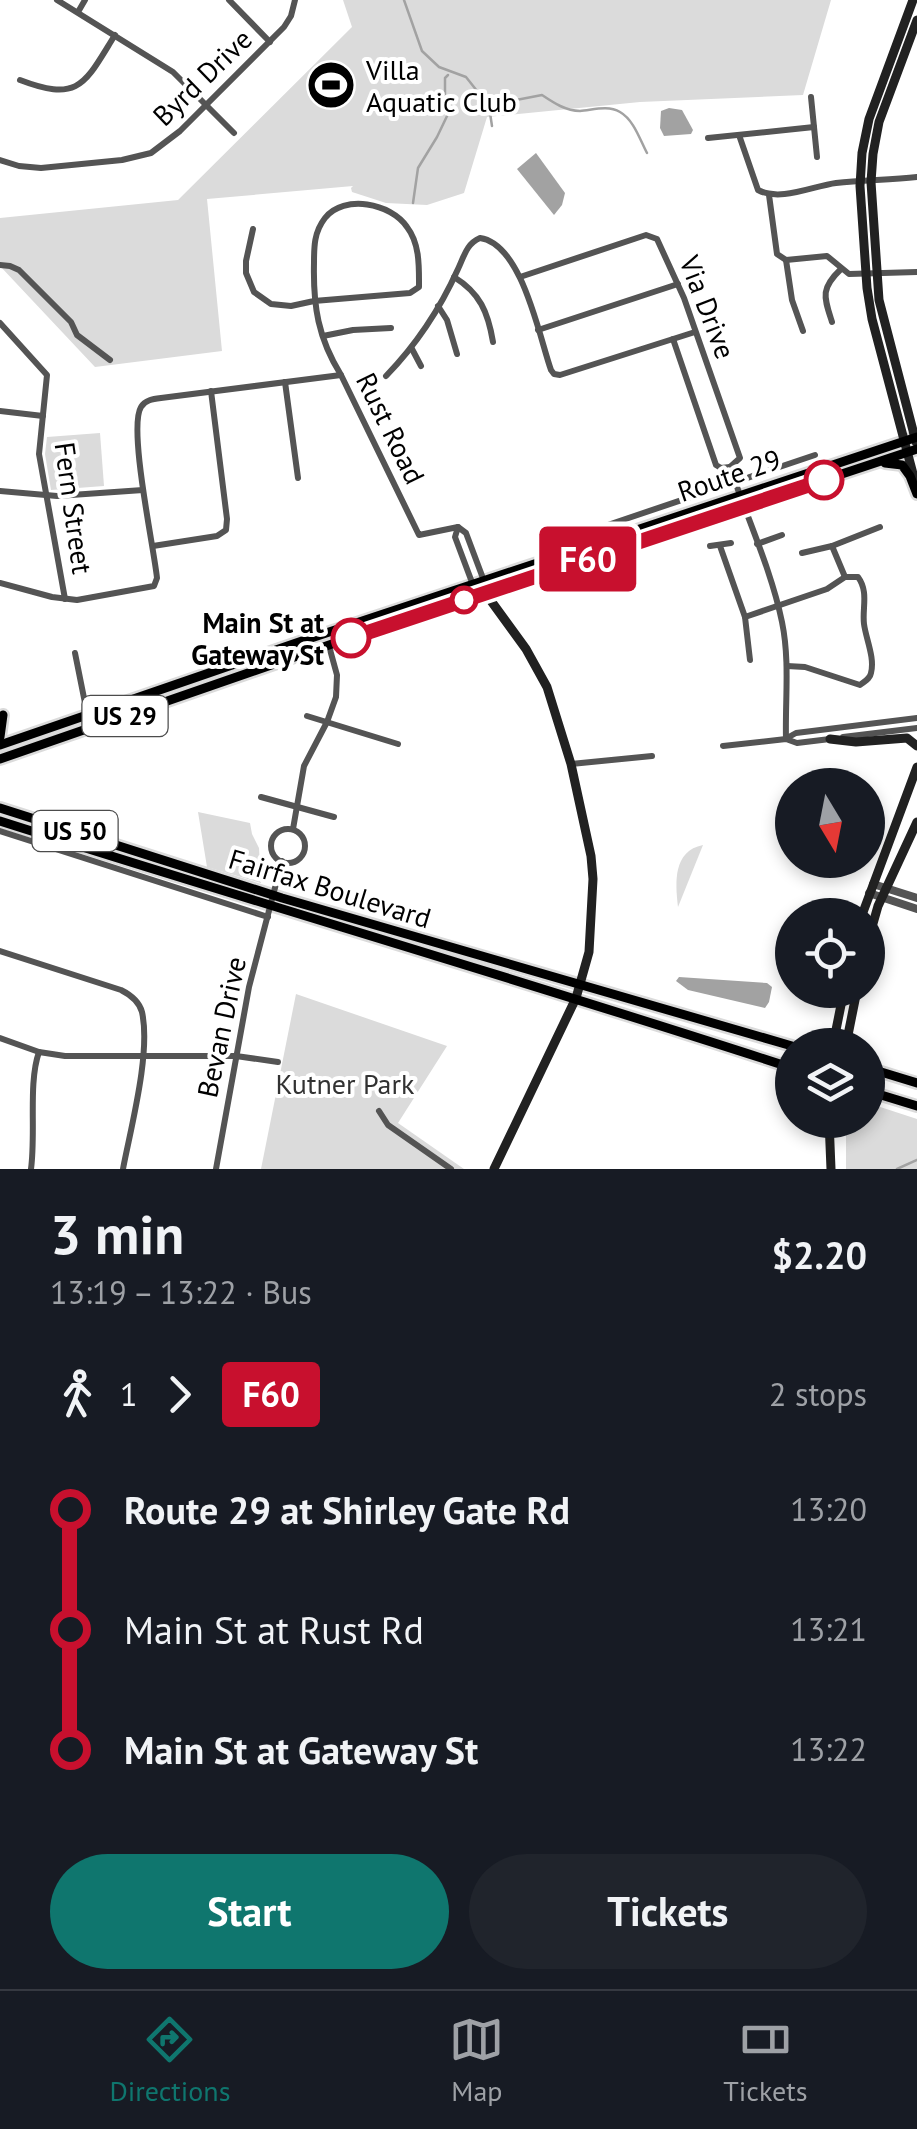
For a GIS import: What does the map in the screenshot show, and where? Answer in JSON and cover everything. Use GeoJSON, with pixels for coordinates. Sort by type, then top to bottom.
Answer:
{"type":"FeatureCollection","features":[{"type":"Feature","properties":{"kind":"main road"},"geometry":{"type":"LineString","coordinates":[[913,0],[873,106],[862,152],[871,275],[913,444],[917,491]]}},
{"type":"Feature","properties":{"kind":"main road"},"geometry":{"type":"LineString","coordinates":[[865,182],[879,122],[916,27]]}},
{"type":"Feature","properties":{"kind":"main road","name":"Route 29"},"geometry":{"type":"LineString","coordinates":[[671,525],[744,506],[858,468],[913,444]]}},
{"type":"Feature","properties":{"kind":"main road","name":"Route 29"},"geometry":{"type":"LineString","coordinates":[[671,525],[740,496],[913,444]]}},
{"type":"Feature","properties":{"kind":"main road"},"geometry":{"type":"LineString","coordinates":[[858,468],[892,462],[902,465],[917,491]]}},
{"type":"Feature","properties":{"kind":"main road","name":"US 29"},"geometry":{"type":"LineString","coordinates":[[0,745],[302,641],[671,525]]}},
{"type":"Feature","properties":{"kind":"main road","name":"US 29"},"geometry":{"type":"LineString","coordinates":[[0,758],[486,594],[671,525]]}},
{"type":"Feature","properties":{"kind":"main road"},"geometry":{"type":"LineString","coordinates":[[479,583],[541,674],[571,764],[593,879],[589,951],[576,998],[494,1169]]}},
{"type":"Feature","properties":{"kind":"main road"},"geometry":{"type":"LineString","coordinates":[[0,737],[2,714]]}},
{"type":"Feature","properties":{"kind":"main road"},"geometry":{"type":"LineString","coordinates":[[830,739],[856,742],[908,738],[917,746]]}},
{"type":"Feature","properties":{"kind":"main road"},"geometry":{"type":"LineString","coordinates":[[868,898],[917,767]]}},
{"type":"Feature","properties":{"kind":"main road","name":"Fairfax Boulevard"},"geometry":{"type":"LineString","coordinates":[[0,808],[150,856],[271,906],[415,936],[775,1041]]}},
{"type":"Feature","properties":{"kind":"main road"},"geometry":{"type":"LineString","coordinates":[[882,898],[917,822]]}},
{"type":"Feature","properties":{"kind":"main road","name":"Fairfax Boulevard"},"geometry":{"type":"LineString","coordinates":[[4,827],[144,872],[212,886],[775,1062]]}},
{"type":"Feature","properties":{"kind":"main road"},"geometry":{"type":"LineString","coordinates":[[409,948],[415,936]]}},
{"type":"Feature","properties":{"kind":"main road"},"geometry":{"type":"LineString","coordinates":[[494,973],[500,962]]}},
{"type":"Feature","properties":{"kind":"main road"},"geometry":{"type":"LineString","coordinates":[[885,1073],[917,1083]]}},
{"type":"Feature","properties":{"kind":"main road"},"geometry":{"type":"LineString","coordinates":[[885,1096],[917,1106]]}},
{"type":"Feature","properties":{"kind":"main road"},"geometry":{"type":"LineString","coordinates":[[830,1138],[831,1169]]}},
{"type":"Feature","properties":{"kind":"street"},"geometry":{"type":"LineString","coordinates":[[57,0],[173,72],[234,133]]}},
{"type":"Feature","properties":{"kind":"street"},"geometry":{"type":"LineString","coordinates":[[78,12],[85,0]]}},
{"type":"Feature","properties":{"kind":"street"},"geometry":{"type":"LineString","coordinates":[[229,0],[270,42]]}},
{"type":"Feature","properties":{"kind":"street","name":"Byrd Drive"},"geometry":{"type":"LineString","coordinates":[[0,160],[35,168],[144,156],[164,145],[270,42],[288,21],[294,0]]}},
{"type":"Feature","properties":{"kind":"street"},"geometry":{"type":"LineString","coordinates":[[20,80],[53,91],[76,86],[91,74],[115,35]]}},
{"type":"Feature","properties":{"kind":"street"},"geometry":{"type":"LineString","coordinates":[[811,97],[818,157]]}},
{"type":"Feature","properties":{"kind":"street"},"geometry":{"type":"LineString","coordinates":[[708,138],[814,127]]}},
{"type":"Feature","properties":{"kind":"street"},"geometry":{"type":"LineString","coordinates":[[739,135],[758,190],[769,195],[833,183],[917,176]]}},
{"type":"Feature","properties":{"kind":"street"},"geometry":{"type":"LineString","coordinates":[[769,195],[777,254],[786,260],[826,256],[850,274],[917,272]]}},
{"type":"Feature","properties":{"kind":"street"},"geometry":{"type":"LineString","coordinates":[[253,229],[245,267],[248,280],[264,300],[282,306],[416,291],[418,252],[407,226],[387,210],[359,204],[327,215],[314,239],[314,301]]}},
{"type":"Feature","properties":{"kind":"street","name":"Via Drive"},"geometry":{"type":"LineString","coordinates":[[520,277],[650,235],[659,241],[740,458],[730,467]]}},
{"type":"Feature","properties":{"kind":"street"},"geometry":{"type":"LineString","coordinates":[[386,376],[412,349],[469,245],[484,238],[500,248],[520,277],[551,370],[557,376],[695,332]]}},
{"type":"Feature","properties":{"kind":"street"},"geometry":{"type":"LineString","coordinates":[[786,260],[792,300],[803,332]]}},
{"type":"Feature","properties":{"kind":"street"},"geometry":{"type":"LineString","coordinates":[[0,265],[19,270],[72,322],[78,335],[110,360]]}},
{"type":"Feature","properties":{"kind":"street"},"geometry":{"type":"LineString","coordinates":[[832,322],[826,286],[840,269]]}},
{"type":"Feature","properties":{"kind":"street"},"geometry":{"type":"LineString","coordinates":[[454,277],[479,298],[493,342]]}},
{"type":"Feature","properties":{"kind":"street"},"geometry":{"type":"LineString","coordinates":[[538,330],[678,284]]}},
{"type":"Feature","properties":{"kind":"street","name":"Rust Road"},"geometry":{"type":"LineString","coordinates":[[314,301],[330,356],[419,535],[458,527],[455,537],[479,583]]}},
{"type":"Feature","properties":{"kind":"street"},"geometry":{"type":"LineString","coordinates":[[438,306],[447,320],[457,354]]}},
{"type":"Feature","properties":{"kind":"street","name":"Fern Street"},"geometry":{"type":"LineString","coordinates":[[0,322],[46,375],[39,454],[65,599]]}},
{"type":"Feature","properties":{"kind":"street"},"geometry":{"type":"LineString","coordinates":[[322,336],[391,328]]}},
{"type":"Feature","properties":{"kind":"street"},"geometry":{"type":"LineString","coordinates":[[673,339],[716,465],[730,467],[777,606],[786,666],[786,739]]}},
{"type":"Feature","properties":{"kind":"street"},"geometry":{"type":"LineString","coordinates":[[412,349],[421,366]]}},
{"type":"Feature","properties":{"kind":"street"},"geometry":{"type":"LineString","coordinates":[[0,583],[76,600],[154,586],[158,578],[137,429],[140,408],[150,400],[341,375]]}},
{"type":"Feature","properties":{"kind":"street"},"geometry":{"type":"LineString","coordinates":[[286,382],[298,478]]}},
{"type":"Feature","properties":{"kind":"street"},"geometry":{"type":"LineString","coordinates":[[153,546],[217,536],[226,530],[211,392]]}},
{"type":"Feature","properties":{"kind":"street"},"geometry":{"type":"LineString","coordinates":[[0,410],[43,416]]}},
{"type":"Feature","properties":{"kind":"street"},"geometry":{"type":"LineString","coordinates":[[593,530],[815,455]]}},
{"type":"Feature","properties":{"kind":"street"},"geometry":{"type":"LineString","coordinates":[[0,491],[46,496],[143,490]]}},
{"type":"Feature","properties":{"kind":"street"},"geometry":{"type":"LineString","coordinates":[[802,553],[880,527]]}},
{"type":"Feature","properties":{"kind":"street"},"geometry":{"type":"LineString","coordinates":[[757,544],[782,535]]}},
{"type":"Feature","properties":{"kind":"street"},"geometry":{"type":"LineString","coordinates":[[710,546],[731,543]]}},
{"type":"Feature","properties":{"kind":"street"},"geometry":{"type":"LineString","coordinates":[[720,546],[746,618],[750,660]]}},
{"type":"Feature","properties":{"kind":"street"},"geometry":{"type":"LineString","coordinates":[[832,546],[845,577]]}},
{"type":"Feature","properties":{"kind":"street"},"geometry":{"type":"LineString","coordinates":[[746,618],[827,590],[845,577],[858,577],[863,582],[864,623],[872,672],[869,678],[860,685],[805,667],[786,666]]}},
{"type":"Feature","properties":{"kind":"street"},"geometry":{"type":"LineString","coordinates":[[292,829],[304,766],[336,696],[337,675],[329,646]]}},
{"type":"Feature","properties":{"kind":"street"},"geometry":{"type":"LineString","coordinates":[[76,653],[90,728]]}},
{"type":"Feature","properties":{"kind":"street"},"geometry":{"type":"LineString","coordinates":[[307,716],[398,744]]}},
{"type":"Feature","properties":{"kind":"street"},"geometry":{"type":"LineString","coordinates":[[786,739],[796,733],[917,718]]}},
{"type":"Feature","properties":{"kind":"street"},"geometry":{"type":"LineString","coordinates":[[723,746],[917,728]]}},
{"type":"Feature","properties":{"kind":"street"},"geometry":{"type":"LineString","coordinates":[[571,764],[652,756]]}},
{"type":"Feature","properties":{"kind":"street"},"geometry":{"type":"LineString","coordinates":[[261,798],[334,817]]}},
{"type":"Feature","properties":{"kind":"street"},"geometry":{"type":"LineString","coordinates":[[292,829],[304,840],[304,851],[298,860],[282,861],[271,849],[273,838],[282,830],[292,829]]}},
{"type":"Feature","properties":{"kind":"street"},"geometry":{"type":"LineString","coordinates":[[150,856],[144,872],[208,898],[271,906]]}},
{"type":"Feature","properties":{"kind":"street","name":"Bevan Drive"},"geometry":{"type":"LineString","coordinates":[[216,1169],[249,986],[282,861]]}},
{"type":"Feature","properties":{"kind":"street"},"geometry":{"type":"LineString","coordinates":[[208,898],[212,886]]}},
{"type":"Feature","properties":{"kind":"street"},"geometry":{"type":"LineString","coordinates":[[871,888],[917,898]]}},
{"type":"Feature","properties":{"kind":"street"},"geometry":{"type":"LineString","coordinates":[[884,892],[917,910]]}},
{"type":"Feature","properties":{"kind":"street"},"geometry":{"type":"LineString","coordinates":[[0,951],[128,992],[138,1002],[142,1010],[142,1056],[123,1169]]}},
{"type":"Feature","properties":{"kind":"street"},"geometry":{"type":"LineString","coordinates":[[0,1038],[38,1052],[79,1056],[236,1056],[278,1062]]}},
{"type":"Feature","properties":{"kind":"street"},"geometry":{"type":"LineString","coordinates":[[30,1169],[34,1066],[38,1052]]}},
{"type":"Feature","properties":{"kind":"street"},"geometry":{"type":"LineString","coordinates":[[379,1111],[388,1124],[451,1169]]}},
{"type":"Feature","properties":{"kind":"green space"},"geometry":{"type":"Polygon","coordinates":[[[343,0],[831,0],[803,95],[640,102],[487,117],[464,193],[427,205],[386,203],[352,192],[353,186],[207,199],[222,351],[95,367],[0,266],[0,218],[178,200],[352,27],[343,0]]]}},
{"type":"Feature","properties":{"kind":"green space"},"geometry":{"type":"Polygon","coordinates":[[[100,433],[104,486],[51,490],[45,454],[47,437],[100,433]]]}},
{"type":"Feature","properties":{"kind":"green space"},"geometry":{"type":"Polygon","coordinates":[[[198,812],[250,823],[259,848],[261,883],[207,867],[198,812]]]}},
{"type":"Feature","properties":{"kind":"green space"},"geometry":{"type":"Polygon","coordinates":[[[703,845],[678,907],[681,861],[693,848],[703,845]]]}},
{"type":"Feature","properties":{"kind":"green space","name":"Kutner Park"},"geometry":{"type":"Polygon","coordinates":[[[296,994],[447,1046],[398,1123],[464,1169],[261,1169],[296,994]]]}},
{"type":"Feature","properties":{"kind":"green space"},"geometry":{"type":"Polygon","coordinates":[[[885,1109],[917,1119],[917,1169],[846,1169],[846,1138],[885,1138],[885,1109]]]}},
{"type":"Feature","properties":{"kind":"shaded area"},"geometry":{"type":"Polygon","coordinates":[[[682,110],[693,130],[691,134],[664,136],[660,128],[661,111],[682,110]]]}},
{"type":"Feature","properties":{"kind":"shaded area"},"geometry":{"type":"Polygon","coordinates":[[[536,153],[565,193],[554,215],[517,169],[536,153]]]}},
{"type":"Feature","properties":{"kind":"shaded area"},"geometry":{"type":"Polygon","coordinates":[[[679,977],[767,983],[772,987],[765,1008],[688,990],[676,981],[679,977]]]}},
{"type":"Feature","properties":{"kind":"waterway"},"geometry":{"type":"LineString","coordinates":[[404,0],[422,51],[439,67],[466,77],[490,113],[511,101],[542,95],[575,111],[615,110],[629,120],[647,153]]}},
{"type":"Feature","properties":{"kind":"waterway"},"geometry":{"type":"LineString","coordinates":[[413,203],[418,168],[448,114],[448,75]]}},
{"type":"Feature","properties":{"kind":"waterway"},"geometry":{"type":"LineString","coordinates":[[490,113],[492,126]]}},
{"type":"Feature","properties":{"kind":"waterway"},"geometry":{"type":"LineString","coordinates":[[897,1169],[917,1160]]}},
{"type":"Feature","properties":{"kind":"bus line","name":"F60"},"geometry":{"type":"LineString","coordinates":[[351,638],[824,480]]}},
{"type":"Feature","properties":{"kind":"place","name":"Villa Aquatic Club"},"geometry":{"type":"Point","coordinates":[331,85]}},
{"type":"Feature","properties":{"kind":"place","name":"Main St at Gateway St"},"geometry":{"type":"Point","coordinates":[351,638]}}]}
